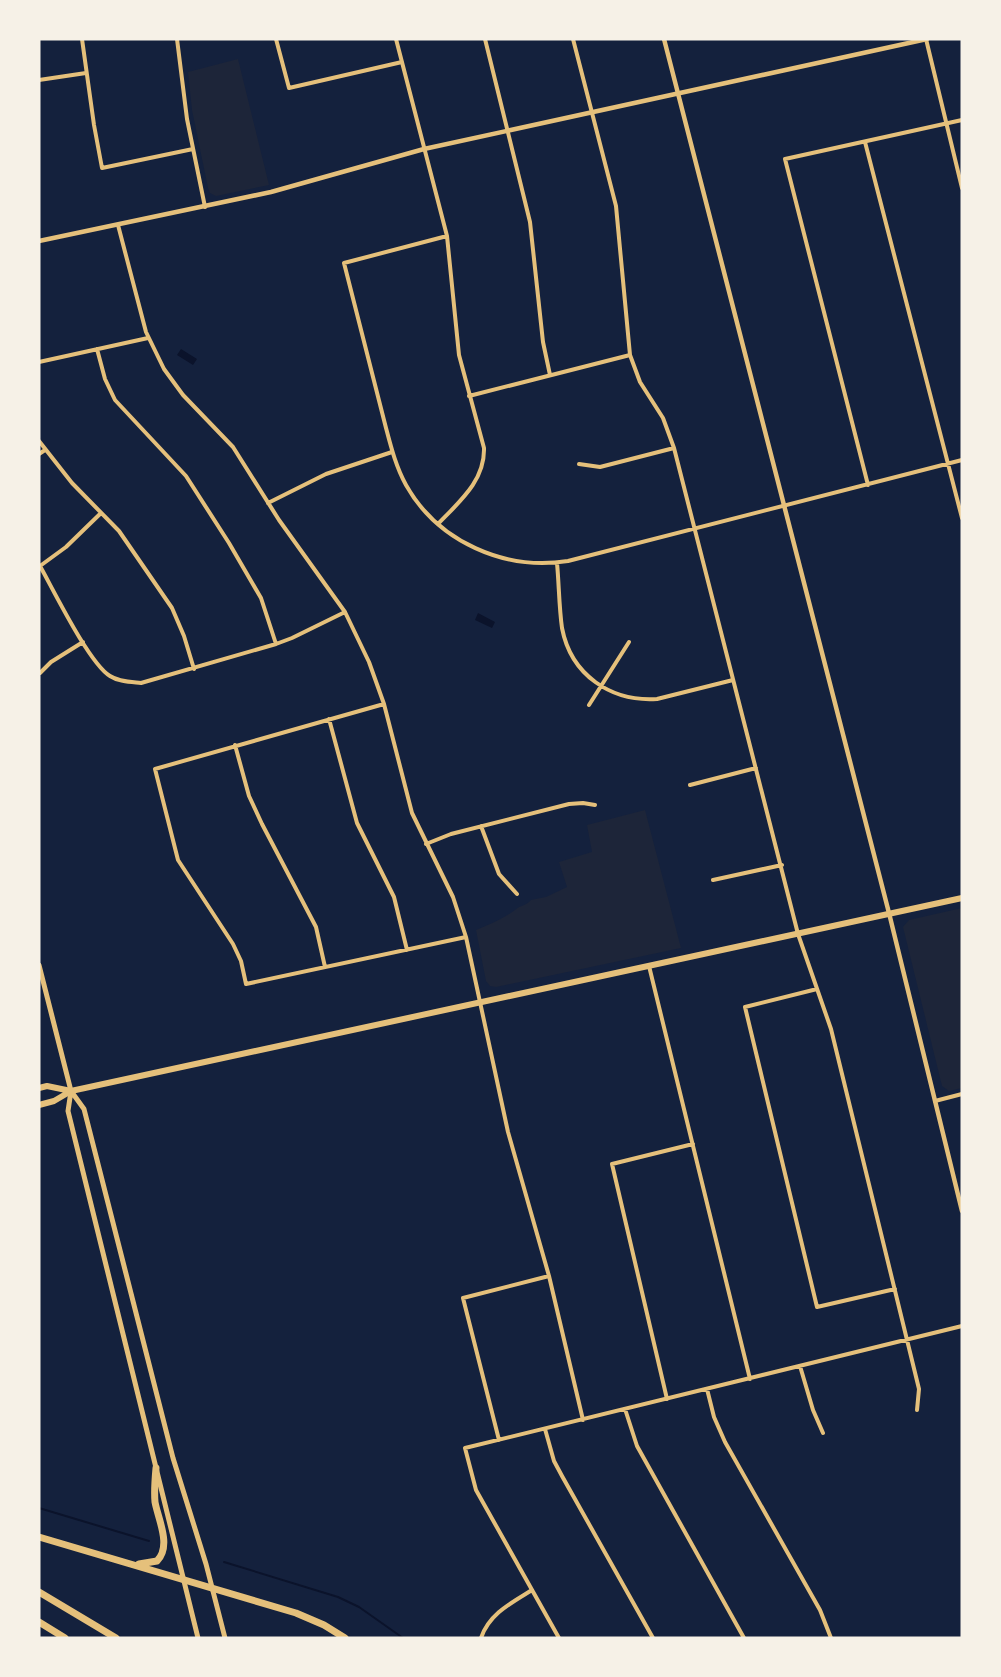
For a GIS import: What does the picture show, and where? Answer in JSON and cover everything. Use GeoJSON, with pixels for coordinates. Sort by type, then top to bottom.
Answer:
{"type":"FeatureCollection","features":[{"type":"Feature","properties":{"kind":"highway"},"geometry":{"type":"LineString","coordinates":[[133,1564],[158,1561],[164,1552],[155,1501],[156,1468]]}},
{"type":"Feature","properties":{"kind":"highway"},"geometry":{"type":"LineString","coordinates":[[39,1538],[296,1614],[324,1625],[345,1638]]}},
{"type":"Feature","properties":{"kind":"highway"},"geometry":{"type":"LineString","coordinates":[[39,1592],[116,1638]]}},
{"type":"Feature","properties":{"kind":"highway"},"geometry":{"type":"LineString","coordinates":[[39,1622],[65,1638]]}},
{"type":"Feature","properties":{"kind":"main road"},"geometry":{"type":"LineString","coordinates":[[39,1105],[54,1101],[71,1091],[962,898]]}},
{"type":"Feature","properties":{"kind":"main road"},"geometry":{"type":"LineString","coordinates":[[39,965],[71,1091],[84,1109],[173,1458],[213,1588],[225,1638]]}},
{"type":"Feature","properties":{"kind":"main road"},"geometry":{"type":"LineString","coordinates":[[39,1088],[47,1086],[71,1091]]}},
{"type":"Feature","properties":{"kind":"main road"},"geometry":{"type":"LineString","coordinates":[[71,1091],[68,1111],[198,1638]]}},
{"type":"Feature","properties":{"kind":"street"},"geometry":{"type":"LineString","coordinates":[[82,39],[102,168],[193,149]]}},
{"type":"Feature","properties":{"kind":"street"},"geometry":{"type":"LineString","coordinates":[[177,39],[193,149],[205,207]]}},
{"type":"Feature","properties":{"kind":"street"},"geometry":{"type":"LineString","coordinates":[[276,39],[289,88],[402,62]]}},
{"type":"Feature","properties":{"kind":"street"},"geometry":{"type":"LineString","coordinates":[[396,39],[447,236],[459,355],[482,439],[484,459],[482,471],[469,492],[438,524]]}},
{"type":"Feature","properties":{"kind":"street"},"geometry":{"type":"LineString","coordinates":[[484,39],[530,222],[543,342],[550,375]]}},
{"type":"Feature","properties":{"kind":"street"},"geometry":{"type":"LineString","coordinates":[[573,39],[615,206],[630,355],[640,382],[663,418],[674,448],[798,934],[831,1029],[908,1340],[919,1389],[917,1410]]}},
{"type":"Feature","properties":{"kind":"street"},"geometry":{"type":"LineString","coordinates":[[664,39],[889,913],[962,1211]]}},
{"type":"Feature","properties":{"kind":"street"},"geometry":{"type":"LineString","coordinates":[[39,241],[271,192],[424,149],[927,39],[962,188]]}},
{"type":"Feature","properties":{"kind":"street"},"geometry":{"type":"LineString","coordinates":[[39,80],[86,73]]}},
{"type":"Feature","properties":{"kind":"street"},"geometry":{"type":"LineString","coordinates":[[868,485],[785,159],[962,120]]}},
{"type":"Feature","properties":{"kind":"street"},"geometry":{"type":"LineString","coordinates":[[865,142],[962,518]]}},
{"type":"Feature","properties":{"kind":"street"},"geometry":{"type":"LineString","coordinates":[[118,225],[148,338],[170,378],[232,447],[268,503],[345,612],[364,650],[384,704],[408,802],[453,897],[466,937],[511,1142],[549,1276],[583,1420]]}},
{"type":"Feature","properties":{"kind":"street"},"geometry":{"type":"LineString","coordinates":[[447,236],[344,263],[392,452],[411,494],[438,524],[463,542],[489,554],[517,562],[557,562],[784,507],[962,460]]}},
{"type":"Feature","properties":{"kind":"street"},"geometry":{"type":"LineString","coordinates":[[39,362],[148,338]]}},
{"type":"Feature","properties":{"kind":"street"},"geometry":{"type":"LineString","coordinates":[[97,349],[105,379],[115,400],[186,477],[229,543],[261,598],[276,644]]}},
{"type":"Feature","properties":{"kind":"street"},"geometry":{"type":"LineString","coordinates":[[469,396],[630,355]]}},
{"type":"Feature","properties":{"kind":"street"},"geometry":{"type":"LineString","coordinates":[[39,441],[72,483],[119,531],[172,608],[194,669]]}},
{"type":"Feature","properties":{"kind":"street"},"geometry":{"type":"LineString","coordinates":[[579,464],[600,467],[674,448]]}},
{"type":"Feature","properties":{"kind":"street"},"geometry":{"type":"LineString","coordinates":[[39,454],[45,450]]}},
{"type":"Feature","properties":{"kind":"street"},"geometry":{"type":"LineString","coordinates":[[268,503],[326,474],[392,452]]}},
{"type":"Feature","properties":{"kind":"street"},"geometry":{"type":"LineString","coordinates":[[100,513],[66,548],[40,567],[95,662],[109,676],[123,681],[141,683],[194,669],[292,638],[345,612]]}},
{"type":"Feature","properties":{"kind":"street"},"geometry":{"type":"LineString","coordinates":[[557,562],[562,623],[566,640],[575,662],[600,687],[622,696],[646,700],[734,680]]}},
{"type":"Feature","properties":{"kind":"street"},"geometry":{"type":"LineString","coordinates":[[40,673],[51,662],[83,642]]}},
{"type":"Feature","properties":{"kind":"street"},"geometry":{"type":"LineString","coordinates":[[589,705],[629,642]]}},
{"type":"Feature","properties":{"kind":"street"},"geometry":{"type":"LineString","coordinates":[[384,704],[155,769],[178,860],[232,944],[241,961],[246,984],[466,937]]}},
{"type":"Feature","properties":{"kind":"street"},"geometry":{"type":"LineString","coordinates":[[329,719],[357,823],[394,897],[407,950]]}},
{"type":"Feature","properties":{"kind":"street"},"geometry":{"type":"LineString","coordinates":[[235,745],[249,796],[316,927],[325,967]]}},
{"type":"Feature","properties":{"kind":"street"},"geometry":{"type":"LineString","coordinates":[[690,785],[756,768]]}},
{"type":"Feature","properties":{"kind":"street"},"geometry":{"type":"LineString","coordinates":[[426,844],[451,834],[568,804],[583,803],[595,806]]}},
{"type":"Feature","properties":{"kind":"street"},"geometry":{"type":"LineString","coordinates":[[482,826],[499,874],[517,894]]}},
{"type":"Feature","properties":{"kind":"street"},"geometry":{"type":"LineString","coordinates":[[713,880],[782,866]]}},
{"type":"Feature","properties":{"kind":"street"},"geometry":{"type":"LineString","coordinates":[[649,966],[750,1379]]}},
{"type":"Feature","properties":{"kind":"street"},"geometry":{"type":"LineString","coordinates":[[817,989],[745,1007],[817,1307],[895,1289]]}},
{"type":"Feature","properties":{"kind":"street"},"geometry":{"type":"LineString","coordinates":[[935,1101],[962,1094]]}},
{"type":"Feature","properties":{"kind":"street"},"geometry":{"type":"LineString","coordinates":[[667,1399],[612,1164],[693,1144]]}},
{"type":"Feature","properties":{"kind":"street"},"geometry":{"type":"LineString","coordinates":[[499,1441],[463,1298],[549,1276]]}},
{"type":"Feature","properties":{"kind":"street"},"geometry":{"type":"LineString","coordinates":[[559,1638],[476,1490],[465,1448],[962,1326]]}},
{"type":"Feature","properties":{"kind":"street"},"geometry":{"type":"LineString","coordinates":[[800,1366],[813,1410],[823,1433]]}},
{"type":"Feature","properties":{"kind":"street"},"geometry":{"type":"LineString","coordinates":[[707,1389],[714,1417],[725,1442],[820,1610],[831,1638]]}},
{"type":"Feature","properties":{"kind":"street"},"geometry":{"type":"LineString","coordinates":[[625,1410],[637,1446],[744,1638]]}},
{"type":"Feature","properties":{"kind":"street"},"geometry":{"type":"LineString","coordinates":[[545,1429],[554,1461],[653,1638]]}},
{"type":"Feature","properties":{"kind":"street"},"geometry":{"type":"LineString","coordinates":[[481,1638],[485,1626],[496,1614],[532,1590]]}},
{"type":"Feature","properties":{"kind":"shaded area"},"geometry":{"type":"Polygon","coordinates":[[[238,59],[269,185],[216,196],[210,193],[208,188],[192,110],[188,72],[238,59]]]}},
{"type":"Feature","properties":{"kind":"shaded area"},"geometry":{"type":"Polygon","coordinates":[[[181,349],[197,359],[193,365],[177,355],[181,349]]]}},
{"type":"Feature","properties":{"kind":"shaded area"},"geometry":{"type":"Polygon","coordinates":[[[478,613],[495,622],[492,628],[475,620],[478,613]]]}},
{"type":"Feature","properties":{"kind":"shaded area"},"geometry":{"type":"Polygon","coordinates":[[[645,810],[681,948],[496,987],[490,986],[486,981],[476,930],[501,919],[531,900],[546,897],[567,887],[559,862],[592,852],[587,825],[645,810]]]}},
{"type":"Feature","properties":{"kind":"shaded area"},"geometry":{"type":"Polygon","coordinates":[[[962,908],[962,1088],[949,1091],[942,1086],[903,927],[909,920],[962,908]]]}},
{"type":"Feature","properties":{"kind":"waterway"},"geometry":{"type":"LineString","coordinates":[[39,1508],[149,1541]]}},
{"type":"Feature","properties":{"kind":"waterway"},"geometry":{"type":"LineString","coordinates":[[224,1562],[338,1597],[359,1607],[403,1638]]}}]}
